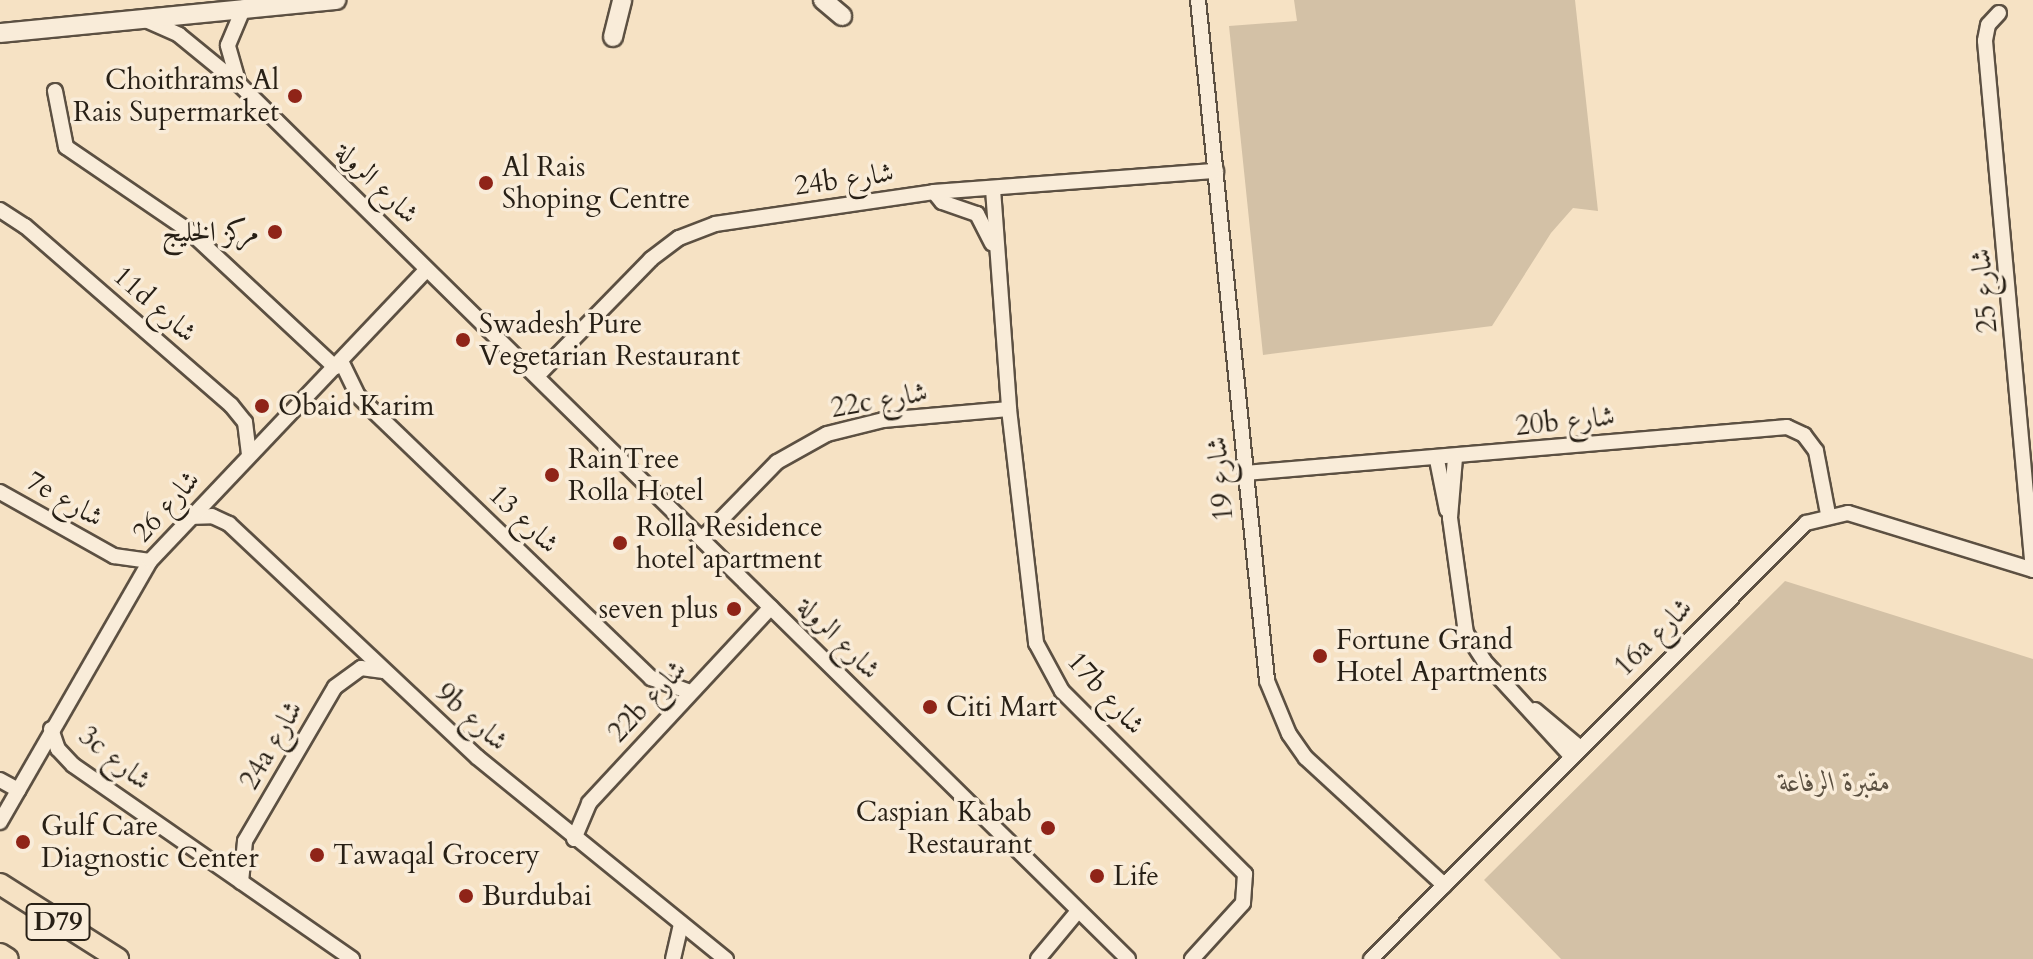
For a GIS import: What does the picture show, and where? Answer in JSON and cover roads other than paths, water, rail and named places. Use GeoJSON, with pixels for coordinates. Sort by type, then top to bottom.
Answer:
{"type":"FeatureCollection","features":[{"type":"Feature","properties":{"kind":"main road"},"geometry":{"type":"LineString","coordinates":[[0,33],[250,3],[336,0]]}},
{"type":"Feature","properties":{"kind":"main road"},"geometry":{"type":"LineString","coordinates":[[613,37],[622,0]]}},
{"type":"Feature","properties":{"kind":"main road"},"geometry":{"type":"LineString","coordinates":[[823,0],[842,16]]}},
{"type":"Feature","properties":{"kind":"main road","name":"D79"},"geometry":{"type":"LineString","coordinates":[[0,884],[118,959]]}},
{"type":"Feature","properties":{"kind":"main road","name":"D79"},"geometry":{"type":"LineString","coordinates":[[0,954],[8,959]]}},
{"type":"Feature","properties":{"kind":"street","name":"شارع 19"},"geometry":{"type":"LineString","coordinates":[[1198,0],[1262,652],[1276,708],[1297,746],[1326,779],[1444,885]]}},
{"type":"Feature","properties":{"kind":"street","name":"شارع الرولة"},"geometry":{"type":"LineString","coordinates":[[240,85],[228,45],[250,3]]}},
{"type":"Feature","properties":{"kind":"street","name":"شارع 25"},"geometry":{"type":"LineString","coordinates":[[1999,13],[1988,25],[1985,41],[2033,570]]}},
{"type":"Feature","properties":{"kind":"street","name":"شارع الرولة"},"geometry":{"type":"LineString","coordinates":[[138,17],[179,35],[240,85],[1128,959]]}},
{"type":"Feature","properties":{"kind":"street"},"geometry":{"type":"LineString","coordinates":[[55,91],[66,147],[189,231],[338,364]]}},
{"type":"Feature","properties":{"kind":"street","name":"24b شارع"},"geometry":{"type":"LineString","coordinates":[[537,376],[651,259],[696,230],[734,220],[934,192],[1216,171]]}},
{"type":"Feature","properties":{"kind":"street","name":"17b شارع"},"geometry":{"type":"LineString","coordinates":[[993,189],[1009,409],[1031,625],[1042,660],[1075,705],[1235,857],[1245,874],[1243,903],[1192,959]]}},
{"type":"Feature","properties":{"kind":"street","name":"17b شارع"},"geometry":{"type":"LineString","coordinates":[[934,192],[942,202],[977,214],[996,254]]}},
{"type":"Feature","properties":{"kind":"street","name":"11d شارع"},"geometry":{"type":"LineString","coordinates":[[0,210],[25,226],[231,405],[245,422],[249,454]]}},
{"type":"Feature","properties":{"kind":"street","name":"شارع 26"},"geometry":{"type":"LineString","coordinates":[[0,822],[150,561],[427,269]]}},
{"type":"Feature","properties":{"kind":"street","name":"شارع 13"},"geometry":{"type":"LineString","coordinates":[[338,364],[358,396],[651,678],[690,692]]}},
{"type":"Feature","properties":{"kind":"street","name":"22c شارع"},"geometry":{"type":"LineString","coordinates":[[702,539],[777,462],[827,434],[883,420],[1009,409]]}},
{"type":"Feature","properties":{"kind":"street","name":"20b شارع"},"geometry":{"type":"LineString","coordinates":[[1245,473],[1437,460],[1787,427],[1804,435],[1816,451],[1828,514]]}},
{"type":"Feature","properties":{"kind":"street"},"geometry":{"type":"LineString","coordinates":[[1450,518],[1455,458]]}},
{"type":"Feature","properties":{"kind":"street"},"geometry":{"type":"LineString","coordinates":[[1437,460],[1450,518],[1466,633],[1484,661],[1575,752]]}},
{"type":"Feature","properties":{"kind":"street","name":"7e شارع"},"geometry":{"type":"LineString","coordinates":[[0,492],[114,556],[150,561]]}},
{"type":"Feature","properties":{"kind":"street"},"geometry":{"type":"LineString","coordinates":[[1828,514],[1858,515],[2033,570]]}},
{"type":"Feature","properties":{"kind":"street","name":"16a شارع"},"geometry":{"type":"LineString","coordinates":[[1371,959],[1797,531],[1828,514]]}},
{"type":"Feature","properties":{"kind":"street","name":"9b شارع"},"geometry":{"type":"LineString","coordinates":[[189,517],[212,516],[229,524],[382,671],[574,839],[726,959]]}},
{"type":"Feature","properties":{"kind":"street","name":"22b شارع"},"geometry":{"type":"LineString","coordinates":[[574,839],[589,803],[771,607]]}},
{"type":"Feature","properties":{"kind":"street","name":"24a شارع"},"geometry":{"type":"LineString","coordinates":[[241,882],[245,841],[335,687],[361,668],[382,671]]}},
{"type":"Feature","properties":{"kind":"street","name":"3c شارع"},"geometry":{"type":"LineString","coordinates":[[51,729],[58,749],[73,765],[352,959]]}},
{"type":"Feature","properties":{"kind":"street"},"geometry":{"type":"LineString","coordinates":[[0,780],[18,790]]}},
{"type":"Feature","properties":{"kind":"street"},"geometry":{"type":"LineString","coordinates":[[1038,959],[1078,911]]}},
{"type":"Feature","properties":{"kind":"street"},"geometry":{"type":"LineString","coordinates":[[673,959],[681,924]]}},
{"type":"Feature","properties":{"kind":"place","name":"Choithrams Al Rais Supermarket"},"geometry":{"type":"Point","coordinates":[295,96]}},
{"type":"Feature","properties":{"kind":"place","name":"Al Rais Shoping Centre"},"geometry":{"type":"Point","coordinates":[486,183]}},
{"type":"Feature","properties":{"kind":"place","name":"مركز الخليج"},"geometry":{"type":"Point","coordinates":[275,232]}},
{"type":"Feature","properties":{"kind":"place","name":"Swadesh Pure Vegetarian Restaurant"},"geometry":{"type":"Point","coordinates":[463,340]}},
{"type":"Feature","properties":{"kind":"place","name":"Obaid Karim"},"geometry":{"type":"Point","coordinates":[262,406]}},
{"type":"Feature","properties":{"kind":"place","name":"RainTree Rolla Hotel"},"geometry":{"type":"Point","coordinates":[552,475]}},
{"type":"Feature","properties":{"kind":"place","name":"Rolla Residence hotel apartment"},"geometry":{"type":"Point","coordinates":[620,543]}},
{"type":"Feature","properties":{"kind":"place","name":"seven plus"},"geometry":{"type":"Point","coordinates":[734,609]}},
{"type":"Feature","properties":{"kind":"place","name":"Fortune Grand Hotel Apartments"},"geometry":{"type":"Point","coordinates":[1320,656]}},
{"type":"Feature","properties":{"kind":"place","name":"Citi Mart"},"geometry":{"type":"Point","coordinates":[930,707]}},
{"type":"Feature","properties":{"kind":"place","name":"Caspian Kabab Restaurant"},"geometry":{"type":"Point","coordinates":[1048,828]}},
{"type":"Feature","properties":{"kind":"place","name":"Gulf Care Diagnostic Center"},"geometry":{"type":"Point","coordinates":[23,842]}},
{"type":"Feature","properties":{"kind":"place","name":"Tawaqal Grocery"},"geometry":{"type":"Point","coordinates":[317,855]}},
{"type":"Feature","properties":{"kind":"place","name":"Life"},"geometry":{"type":"Point","coordinates":[1097,876]}},
{"type":"Feature","properties":{"kind":"place","name":"Burdubai"},"geometry":{"type":"Point","coordinates":[466,896]}},
{"type":"Feature","properties":{"kind":"park label","name":"مقبرة الرفاعة"},"geometry":{"type":"Point","coordinates":[1835,782]}}]}
